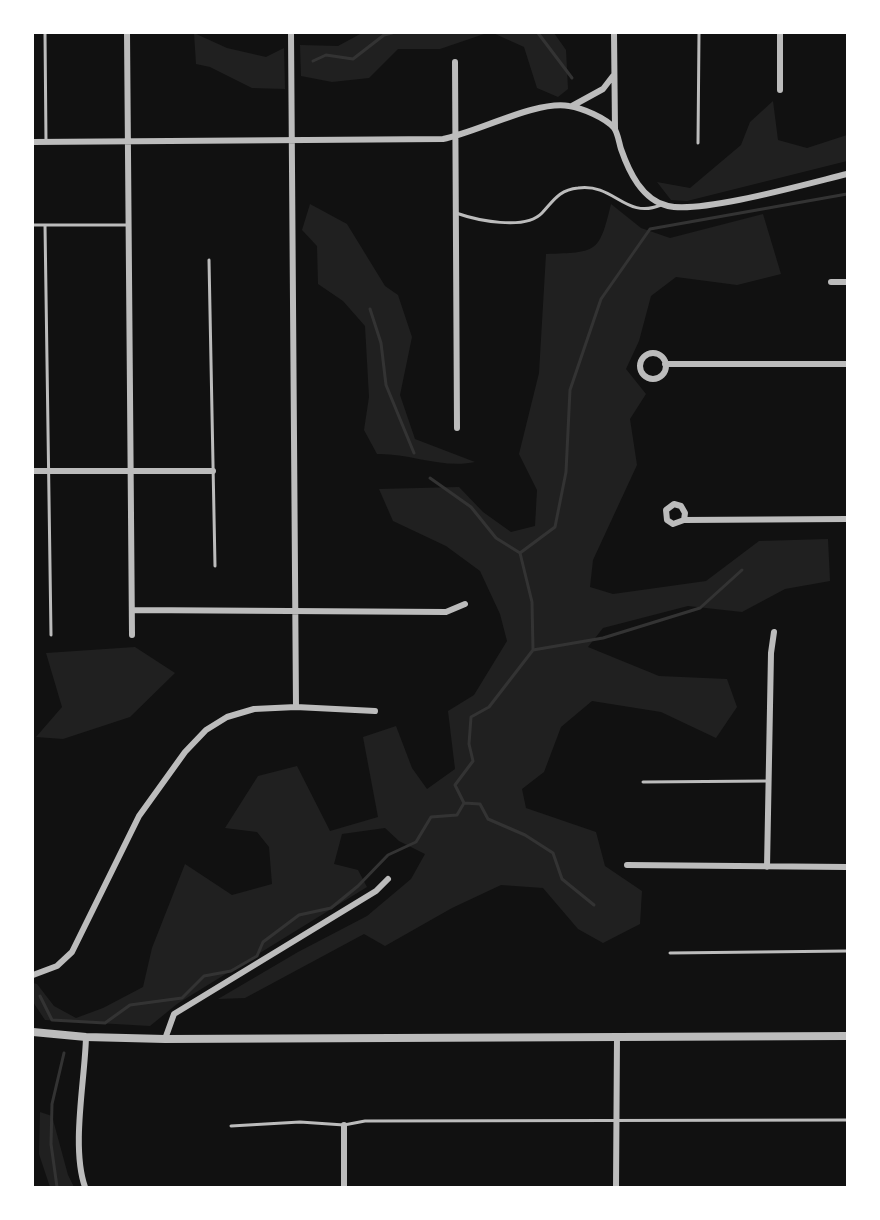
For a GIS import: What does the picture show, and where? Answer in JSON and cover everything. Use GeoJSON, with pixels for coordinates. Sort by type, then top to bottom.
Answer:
{"type":"FeatureCollection","features":[{"type":"Feature","properties":{"kind":"street"},"geometry":{"type":"LineString","coordinates":[[127,33],[132,635]]}},
{"type":"Feature","properties":{"kind":"street"},"geometry":{"type":"LineString","coordinates":[[291,33],[296,707]]}},
{"type":"Feature","properties":{"kind":"street"},"geometry":{"type":"LineString","coordinates":[[614,33],[615,129],[627,165],[649,197],[662,204],[680,208],[697,207],[847,174]]}},
{"type":"Feature","properties":{"kind":"street"},"geometry":{"type":"LineString","coordinates":[[780,33],[780,90]]}},
{"type":"Feature","properties":{"kind":"street"},"geometry":{"type":"LineString","coordinates":[[455,62],[458,428]]}},
{"type":"Feature","properties":{"kind":"street"},"geometry":{"type":"LineString","coordinates":[[572,106],[597,93],[614,76]]}},
{"type":"Feature","properties":{"kind":"street"},"geometry":{"type":"LineString","coordinates":[[33,142],[443,139],[549,105],[572,106],[605,121],[615,129]]}},
{"type":"Feature","properties":{"kind":"street"},"geometry":{"type":"LineString","coordinates":[[831,282],[847,282]]}},
{"type":"Feature","properties":{"kind":"street"},"geometry":{"type":"LineString","coordinates":[[651,353],[660,355],[665,364],[662,374],[653,378],[646,376],[640,369],[643,357],[651,353]]}},
{"type":"Feature","properties":{"kind":"street"},"geometry":{"type":"LineString","coordinates":[[665,364],[847,364]]}},
{"type":"Feature","properties":{"kind":"street"},"geometry":{"type":"LineString","coordinates":[[33,471],[213,471]]}},
{"type":"Feature","properties":{"kind":"street"},"geometry":{"type":"LineString","coordinates":[[684,520],[847,519]]}},
{"type":"Feature","properties":{"kind":"street"},"geometry":{"type":"LineString","coordinates":[[132,610],[296,613],[446,612],[465,604]]}},
{"type":"Feature","properties":{"kind":"street"},"geometry":{"type":"LineString","coordinates":[[767,867],[771,653],[774,632]]}},
{"type":"Feature","properties":{"kind":"street"},"geometry":{"type":"LineString","coordinates":[[33,975],[57,966],[72,952],[139,816],[196,740],[219,722],[241,712],[296,707],[375,711]]}},
{"type":"Feature","properties":{"kind":"street"},"geometry":{"type":"LineString","coordinates":[[627,865],[847,867]]}},
{"type":"Feature","properties":{"kind":"street"},"geometry":{"type":"LineString","coordinates":[[165,1039],[174,1014],[376,891],[388,879]]}},
{"type":"Feature","properties":{"kind":"street"},"geometry":{"type":"LineString","coordinates":[[33,1032],[86,1037],[165,1039],[847,1036]]}},
{"type":"Feature","properties":{"kind":"street"},"geometry":{"type":"LineString","coordinates":[[85,1187],[81,1174],[80,1139],[86,1037]]}},
{"type":"Feature","properties":{"kind":"street"},"geometry":{"type":"LineString","coordinates":[[616,1187],[617,1037]]}},
{"type":"Feature","properties":{"kind":"street"},"geometry":{"type":"LineString","coordinates":[[344,1125],[344,1187]]}},
{"type":"Feature","properties":{"kind":"lane"},"geometry":{"type":"LineString","coordinates":[[45,33],[46,142]]}},
{"type":"Feature","properties":{"kind":"lane"},"geometry":{"type":"LineString","coordinates":[[698,143],[699,33]]}},
{"type":"Feature","properties":{"kind":"lane"},"geometry":{"type":"LineString","coordinates":[[456,213],[490,221],[527,220],[543,212],[554,196],[578,188],[597,188],[631,206],[648,210],[662,204]]}},
{"type":"Feature","properties":{"kind":"lane"},"geometry":{"type":"LineString","coordinates":[[33,225],[128,225]]}},
{"type":"Feature","properties":{"kind":"lane"},"geometry":{"type":"LineString","coordinates":[[45,225],[51,635]]}},
{"type":"Feature","properties":{"kind":"lane"},"geometry":{"type":"LineString","coordinates":[[209,260],[214,566]]}},
{"type":"Feature","properties":{"kind":"lane"},"geometry":{"type":"LineString","coordinates":[[643,782],[768,781]]}},
{"type":"Feature","properties":{"kind":"lane"},"geometry":{"type":"LineString","coordinates":[[670,953],[847,951]]}},
{"type":"Feature","properties":{"kind":"lane"},"geometry":{"type":"LineString","coordinates":[[231,1126],[300,1122],[344,1125],[365,1121],[847,1120]]}},
{"type":"Feature","properties":{"kind":"shaded area"},"geometry":{"type":"Polygon","coordinates":[[[194,33],[227,48],[266,57],[284,48],[285,89],[252,88],[210,67],[196,64],[194,33]]]}},
{"type":"Feature","properties":{"kind":"shaded area"},"geometry":{"type":"Polygon","coordinates":[[[362,33],[487,33],[440,49],[398,49],[369,78],[332,82],[301,76],[300,45],[338,46],[362,33]]]}},
{"type":"Feature","properties":{"kind":"shaded area"},"geometry":{"type":"Polygon","coordinates":[[[493,33],[554,33],[566,50],[568,89],[558,97],[537,88],[524,47],[493,33]]]}},
{"type":"Feature","properties":{"kind":"shaded area"},"geometry":{"type":"Polygon","coordinates":[[[773,101],[778,140],[807,148],[847,135],[847,161],[687,201],[671,200],[657,182],[690,188],[741,145],[750,122],[773,101]]]}},
{"type":"Feature","properties":{"kind":"shaded area"},"geometry":{"type":"Polygon","coordinates":[[[310,204],[347,224],[385,286],[398,295],[412,337],[400,395],[415,439],[475,462],[451,464],[377,454],[364,430],[369,397],[365,326],[343,301],[318,284],[317,246],[302,230],[310,204]]]}},
{"type":"Feature","properties":{"kind":"shaded area"},"geometry":{"type":"Polygon","coordinates":[[[611,204],[641,228],[670,238],[763,214],[781,274],[737,285],[676,277],[651,296],[639,341],[626,369],[646,394],[630,419],[637,465],[593,560],[590,587],[613,594],[706,581],[759,541],[828,539],[830,581],[785,589],[742,612],[688,606],[603,628],[588,647],[659,676],[727,679],[737,707],[716,738],[661,712],[592,701],[561,727],[544,772],[522,789],[526,808],[596,832],[605,866],[642,891],[640,924],[603,943],[578,929],[543,888],[501,885],[452,908],[385,946],[364,934],[245,998],[218,999],[298,952],[367,916],[411,879],[425,854],[399,841],[385,828],[342,834],[334,864],[358,870],[367,887],[177,1004],[150,1026],[45,1020],[33,1002],[33,983],[37,984],[54,1006],[76,1018],[103,1008],[143,987],[152,948],[185,864],[232,895],[272,884],[269,847],[257,832],[225,828],[258,776],[297,766],[330,831],[378,817],[363,737],[396,726],[412,768],[427,789],[455,769],[448,711],[474,695],[507,641],[500,614],[480,571],[446,546],[393,521],[379,489],[459,487],[483,512],[511,532],[535,526],[537,490],[519,454],[539,373],[546,254],[576,252],[593,247],[603,233],[611,204]]]}},
{"type":"Feature","properties":{"kind":"shaded area"},"geometry":{"type":"Polygon","coordinates":[[[135,647],[175,673],[130,717],[63,739],[36,737],[62,707],[46,653],[135,647]]]}},
{"type":"Feature","properties":{"kind":"shaded area"},"geometry":{"type":"Polygon","coordinates":[[[40,1112],[52,1116],[68,1175],[74,1187],[50,1187],[39,1154],[40,1112]]]}},
{"type":"Feature","properties":{"kind":"waterway"},"geometry":{"type":"LineString","coordinates":[[313,61],[326,55],[353,59],[384,35],[392,33]]}},
{"type":"Feature","properties":{"kind":"waterway"},"geometry":{"type":"LineString","coordinates":[[538,33],[572,78]]}},
{"type":"Feature","properties":{"kind":"waterway"},"geometry":{"type":"LineString","coordinates":[[40,996],[52,1020],[105,1023],[130,1005],[182,998],[204,976],[231,971],[257,956],[263,942],[299,915],[331,908],[358,886],[388,855],[416,842],[431,817],[457,815],[464,803],[455,785],[473,761],[469,744],[471,717],[489,707],[533,650],[532,602],[520,553],[555,527],[566,472],[570,390],[601,299],[650,229],[847,194]]}},
{"type":"Feature","properties":{"kind":"waterway"},"geometry":{"type":"LineString","coordinates":[[370,309],[381,343],[386,385],[414,453]]}},
{"type":"Feature","properties":{"kind":"waterway"},"geometry":{"type":"LineString","coordinates":[[430,478],[471,507],[496,538],[520,553]]}},
{"type":"Feature","properties":{"kind":"waterway"},"geometry":{"type":"LineString","coordinates":[[533,650],[603,638],[700,608],[742,570]]}},
{"type":"Feature","properties":{"kind":"waterway"},"geometry":{"type":"LineString","coordinates":[[464,803],[480,804],[488,819],[525,835],[553,853],[562,879],[594,905]]}},
{"type":"Feature","properties":{"kind":"waterway"},"geometry":{"type":"LineString","coordinates":[[57,1187],[51,1144],[52,1104],[64,1053]]}}]}
